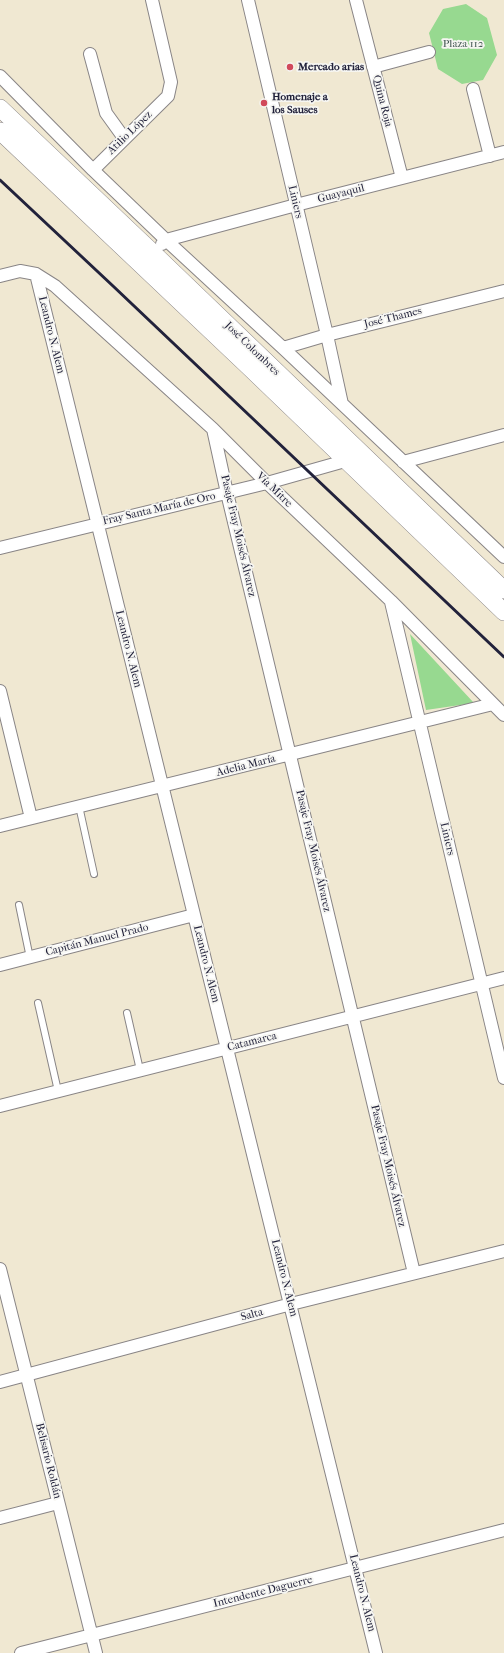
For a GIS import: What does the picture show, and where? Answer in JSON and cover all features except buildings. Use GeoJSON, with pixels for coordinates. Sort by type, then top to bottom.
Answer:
{"type":"FeatureCollection","features":[{"type":"Feature","properties":{"kind":"main road","name":"José Colombres"},"geometry":{"type":"LineString","coordinates":[[0,108],[152,252],[504,612]]}},
{"type":"Feature","properties":{"kind":"main road","name":"José Colombres"},"geometry":{"type":"LineString","coordinates":[[0,131],[139,263],[504,590]]}},
{"type":"Feature","properties":{"kind":"street","name":"Atilio López"},"geometry":{"type":"LineString","coordinates":[[93,170],[168,96],[171,82],[152,0]]}},
{"type":"Feature","properties":{"kind":"street","name":"Liniers"},"geometry":{"type":"LineString","coordinates":[[248,0],[342,404]]}},
{"type":"Feature","properties":{"kind":"street","name":"Quina Roja"},"geometry":{"type":"LineString","coordinates":[[356,0],[402,178]]}},
{"type":"Feature","properties":{"kind":"street"},"geometry":{"type":"LineString","coordinates":[[373,67],[429,52]]}},
{"type":"Feature","properties":{"kind":"street"},"geometry":{"type":"LineString","coordinates":[[90,54],[106,113],[124,138]]}},
{"type":"Feature","properties":{"kind":"street","name":"José Colombres"},"geometry":{"type":"LineString","coordinates":[[0,76],[93,170],[166,240],[283,348],[504,558]]}},
{"type":"Feature","properties":{"kind":"street"},"geometry":{"type":"LineString","coordinates":[[473,89],[490,156]]}},
{"type":"Feature","properties":{"kind":"street","name":"Guayaquil"},"geometry":{"type":"LineString","coordinates":[[139,263],[166,240],[504,152]]}},
{"type":"Feature","properties":{"kind":"street"},"geometry":{"type":"LineString","coordinates":[[0,276],[20,271],[36,274]]}},
{"type":"Feature","properties":{"kind":"street","name":"Vía Mitre"},"geometry":{"type":"LineString","coordinates":[[36,274],[55,286],[213,429],[267,483],[391,601],[504,715]]}},
{"type":"Feature","properties":{"kind":"street","name":"Leandro N. Alem"},"geometry":{"type":"LineString","coordinates":[[36,274],[96,523],[291,1304],[376,1653]]}},
{"type":"Feature","properties":{"kind":"street","name":"José Thames"},"geometry":{"type":"LineString","coordinates":[[283,348],[327,335],[504,291]]}},
{"type":"Feature","properties":{"kind":"street","name":"Pasaje Fray Moisés Álvarez"},"geometry":{"type":"LineString","coordinates":[[213,429],[227,493],[414,1273]]}},
{"type":"Feature","properties":{"kind":"street"},"geometry":{"type":"LineString","coordinates":[[403,462],[504,435]]}},
{"type":"Feature","properties":{"kind":"street","name":"Fray Santa María de Oro"},"geometry":{"type":"LineString","coordinates":[[0,548],[96,523],[267,483],[355,458]]}},
{"type":"Feature","properties":{"kind":"street","name":"Liniers"},"geometry":{"type":"LineString","coordinates":[[391,601],[504,1078]]}},
{"type":"Feature","properties":{"kind":"street"},"geometry":{"type":"LineString","coordinates":[[0,692],[31,818]]}},
{"type":"Feature","properties":{"kind":"street","name":"Adelia María"},"geometry":{"type":"LineString","coordinates":[[0,826],[493,704]]}},
{"type":"Feature","properties":{"kind":"street","name":"Capitán Manuel Prado"},"geometry":{"type":"LineString","coordinates":[[0,965],[194,915]]}},
{"type":"Feature","properties":{"kind":"street","name":"Catamarca"},"geometry":{"type":"LineString","coordinates":[[0,1106],[504,978]]}},
{"type":"Feature","properties":{"kind":"street","name":"Salta"},"geometry":{"type":"LineString","coordinates":[[0,1382],[291,1304],[504,1251]]}},
{"type":"Feature","properties":{"kind":"street","name":"Belisario Roldán"},"geometry":{"type":"LineString","coordinates":[[0,1269],[96,1653]]}},
{"type":"Feature","properties":{"kind":"street"},"geometry":{"type":"LineString","coordinates":[[0,1518],[58,1503]]}},
{"type":"Feature","properties":{"kind":"street","name":"Intendente Daguerre"},"geometry":{"type":"LineString","coordinates":[[21,1653],[504,1530]]}},
{"type":"Feature","properties":{"kind":"lane"},"geometry":{"type":"LineString","coordinates":[[80,806],[94,874]]}},
{"type":"Feature","properties":{"kind":"lane"},"geometry":{"type":"LineString","coordinates":[[19,905],[30,958]]}},
{"type":"Feature","properties":{"kind":"lane"},"geometry":{"type":"LineString","coordinates":[[38,1003],[58,1091]]}},
{"type":"Feature","properties":{"kind":"lane"},"geometry":{"type":"LineString","coordinates":[[127,1013],[140,1070]]}},
{"type":"Feature","properties":{"kind":"green space","name":"Plaza 112"},"geometry":{"type":"Polygon","coordinates":[[[466,4],[487,18],[497,55],[483,80],[462,84],[438,69],[429,33],[443,9],[466,4]]]}},
{"type":"Feature","properties":{"kind":"green space"},"geometry":{"type":"Polygon","coordinates":[[[410,634],[474,703],[426,710],[410,634]]]}},
{"type":"Feature","properties":{"kind":"railway"},"geometry":{"type":"LineString","coordinates":[[0,180],[504,657]]}},
{"type":"Feature","properties":{"kind":"place","name":"Mercado arias"},"geometry":{"type":"Point","coordinates":[290,67]}},
{"type":"Feature","properties":{"kind":"place","name":"Homenaje a los Sauses"},"geometry":{"type":"Point","coordinates":[264,103]}}]}
